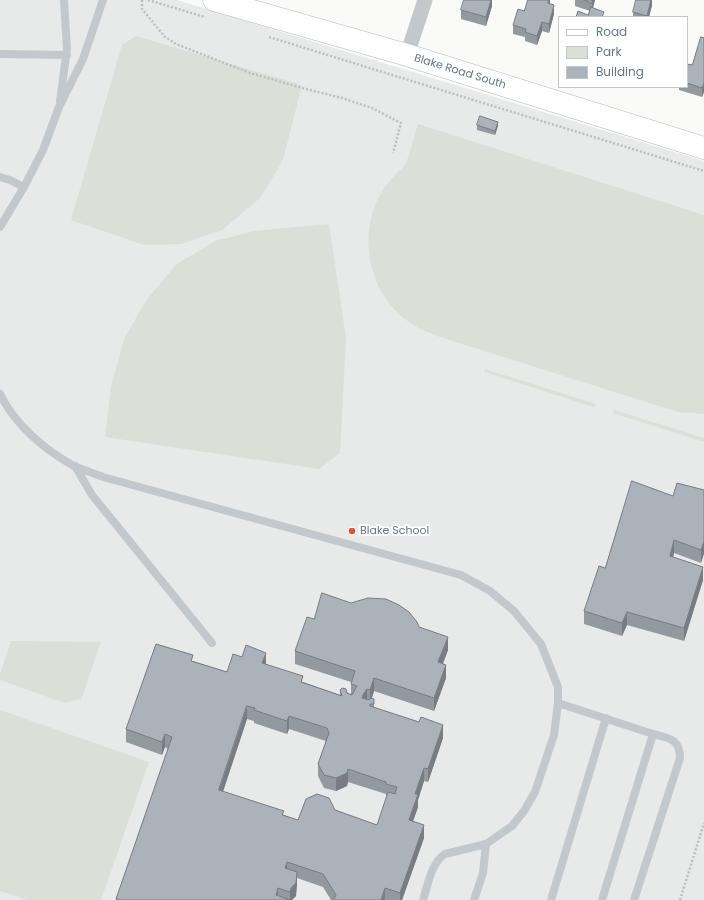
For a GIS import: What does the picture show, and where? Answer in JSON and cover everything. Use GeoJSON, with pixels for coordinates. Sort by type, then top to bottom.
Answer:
{"type":"FeatureCollection","features":[{"type":"Feature","properties":{"kind":"street"},"geometry":{"type":"LineString","coordinates":[[407,55],[425,0]]}},
{"type":"Feature","properties":{"kind":"street","name":"Blake Road South"},"geometry":{"type":"LineString","coordinates":[[212,9],[407,55],[704,148]]}},
{"type":"Feature","properties":{"kind":"lane"},"geometry":{"type":"LineString","coordinates":[[59,107],[68,49],[64,0]]}},
{"type":"Feature","properties":{"kind":"lane"},"geometry":{"type":"LineString","coordinates":[[0,227],[44,150],[59,107],[83,59],[103,0]]}},
{"type":"Feature","properties":{"kind":"lane"},"geometry":{"type":"LineString","coordinates":[[0,54],[66,55]]}},
{"type":"Feature","properties":{"kind":"lane"},"geometry":{"type":"LineString","coordinates":[[0,177],[24,187]]}},
{"type":"Feature","properties":{"kind":"lane"},"geometry":{"type":"LineString","coordinates":[[0,394],[6,406],[27,431],[50,452],[75,466],[103,476],[461,575],[490,591],[514,611],[541,644],[558,687],[558,703],[554,735],[535,792],[524,811],[512,826],[486,844],[445,854],[439,858],[435,865],[423,900]]}},
{"type":"Feature","properties":{"kind":"lane"},"geometry":{"type":"LineString","coordinates":[[75,466],[92,495],[212,643]]}},
{"type":"Feature","properties":{"kind":"lane"},"geometry":{"type":"LineString","coordinates":[[558,703],[668,738],[676,743],[680,750],[680,758],[634,900]]}},
{"type":"Feature","properties":{"kind":"lane"},"geometry":{"type":"LineString","coordinates":[[551,900],[606,718]]}},
{"type":"Feature","properties":{"kind":"lane"},"geometry":{"type":"LineString","coordinates":[[602,900],[653,734]]}},
{"type":"Feature","properties":{"kind":"lane"},"geometry":{"type":"LineString","coordinates":[[474,900],[483,873],[486,844]]}},
{"type":"Feature","properties":{"kind":"path"},"geometry":{"type":"LineString","coordinates":[[142,0],[142,9],[165,37],[176,44],[250,73],[372,108],[401,123],[393,153]]}},
{"type":"Feature","properties":{"kind":"path"},"geometry":{"type":"LineString","coordinates":[[148,0],[212,9]]}},
{"type":"Feature","properties":{"kind":"path"},"geometry":{"type":"LineString","coordinates":[[262,35],[704,171]]}},
{"type":"Feature","properties":{"kind":"path"},"geometry":{"type":"LineString","coordinates":[[680,900],[704,823]]}},
{"type":"Feature","properties":{"kind":"shaded area","name":"Blake School"},"geometry":{"type":"Polygon","coordinates":[[[0,0],[177,0],[704,161],[704,900],[0,900],[0,0]]]}},
{"type":"Feature","properties":{"kind":"green space"},"geometry":{"type":"Polygon","coordinates":[[[136,36],[302,85],[283,160],[260,198],[222,230],[181,244],[144,245],[71,220],[122,45],[136,36]]]}},
{"type":"Feature","properties":{"kind":"green space"},"geometry":{"type":"Polygon","coordinates":[[[418,124],[704,215],[704,414],[678,412],[437,336],[409,322],[400,315],[381,291],[375,278],[369,248],[369,233],[371,218],[376,203],[382,191],[405,165],[418,124]]]}},
{"type":"Feature","properties":{"kind":"green space"},"geometry":{"type":"Polygon","coordinates":[[[329,224],[346,338],[340,453],[319,469],[105,437],[111,387],[124,339],[147,299],[177,264],[215,241],[254,231],[329,224]]]}},
{"type":"Feature","properties":{"kind":"green space"},"geometry":{"type":"Polygon","coordinates":[[[485,369],[596,404],[594,407],[484,372],[485,369]]]}},
{"type":"Feature","properties":{"kind":"green space"},"geometry":{"type":"Polygon","coordinates":[[[614,410],[704,438],[704,442],[613,413],[614,410]]]}},
{"type":"Feature","properties":{"kind":"green space"},"geometry":{"type":"Polygon","coordinates":[[[11,641],[101,642],[81,700],[62,702],[0,680],[0,674],[11,641]]]}},
{"type":"Feature","properties":{"kind":"green space"},"geometry":{"type":"Polygon","coordinates":[[[0,710],[149,762],[101,900],[27,900],[0,891],[0,710]]]}},
{"type":"Feature","properties":{"kind":"building"},"geometry":{"type":"Polygon","coordinates":[[[464,0],[491,0],[486,17],[461,10],[464,0]]]}},
{"type":"Feature","properties":{"kind":"building"},"geometry":{"type":"Polygon","coordinates":[[[528,0],[549,0],[548,3],[554,5],[549,24],[542,22],[537,36],[525,32],[526,29],[513,25],[518,9],[524,11],[528,0]]]}},
{"type":"Feature","properties":{"kind":"building"},"geometry":{"type":"Polygon","coordinates":[[[584,0],[592,0],[592,3],[584,0]]]}},
{"type":"Feature","properties":{"kind":"building"},"geometry":{"type":"Polygon","coordinates":[[[636,0],[651,0],[647,16],[633,12],[636,0]]]}},
{"type":"Feature","properties":{"kind":"building"},"geometry":{"type":"Polygon","coordinates":[[[591,7],[604,12],[602,16],[576,16],[578,11],[588,15],[591,7]]]}},
{"type":"Feature","properties":{"kind":"building"},"geometry":{"type":"Polygon","coordinates":[[[701,37],[704,38],[704,83],[702,88],[688,83],[688,64],[692,65],[701,37]]]}},
{"type":"Feature","properties":{"kind":"building"},"geometry":{"type":"Polygon","coordinates":[[[480,116],[498,122],[495,131],[477,125],[480,116]]]}},
{"type":"Feature","properties":{"kind":"building"},"geometry":{"type":"Polygon","coordinates":[[[632,481],[673,496],[677,483],[704,490],[704,541],[701,550],[674,540],[670,556],[703,567],[684,628],[627,612],[622,623],[584,611],[599,566],[605,568],[632,481]]]}},
{"type":"Feature","properties":{"kind":"building"},"geometry":{"type":"Polygon","coordinates":[[[322,593],[351,603],[368,598],[386,599],[409,612],[419,627],[448,637],[438,662],[446,665],[434,698],[374,678],[370,690],[367,689],[362,698],[369,700],[371,698],[374,699],[374,704],[370,704],[370,706],[419,722],[421,717],[443,725],[428,769],[424,768],[415,794],[418,794],[409,820],[424,825],[400,893],[385,888],[381,900],[336,900],[334,899],[336,895],[323,874],[287,862],[285,868],[297,872],[296,883],[291,888],[290,892],[278,888],[276,895],[290,900],[116,899],[172,737],[165,734],[162,742],[126,729],[156,644],[193,655],[191,661],[227,672],[233,654],[242,657],[246,645],[266,653],[262,663],[303,676],[301,682],[342,696],[340,690],[342,688],[346,689],[347,693],[352,695],[357,686],[351,684],[355,671],[295,651],[307,617],[314,619],[322,593]],[[247,706],[219,790],[284,811],[282,815],[298,820],[306,799],[317,794],[329,798],[335,810],[377,825],[388,792],[395,794],[397,787],[348,769],[347,773],[336,778],[324,775],[318,764],[329,733],[327,728],[289,716],[287,721],[254,710],[255,708],[247,706]]]}},
{"type":"Feature","properties":{"kind":"place","name":"Blake School"},"geometry":{"type":"Point","coordinates":[352,531]}}]}
